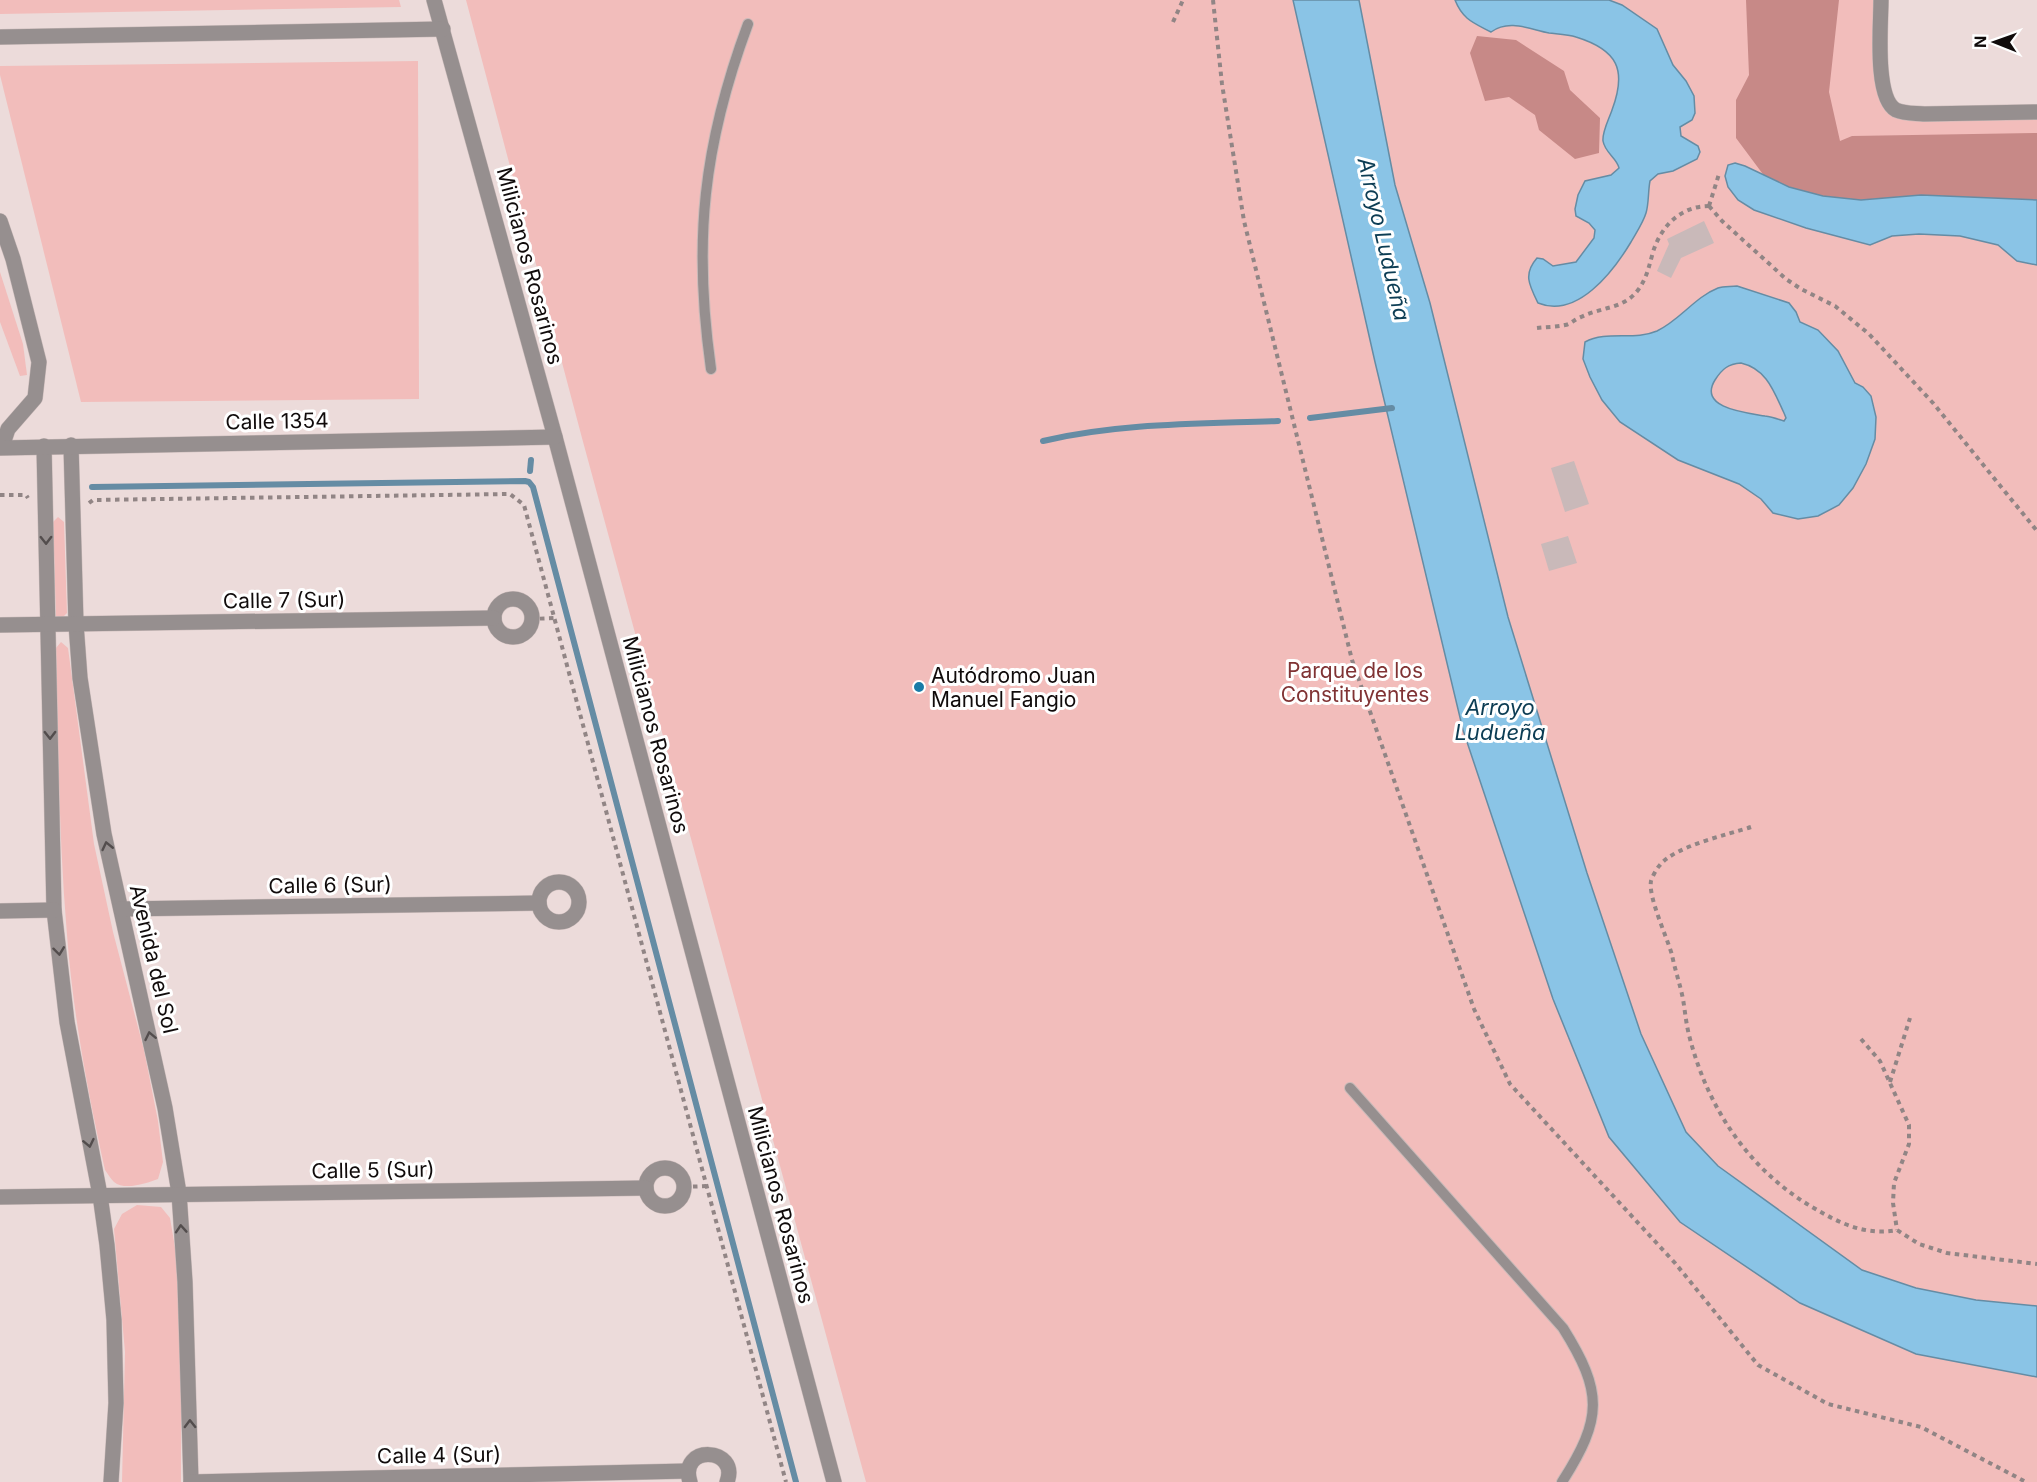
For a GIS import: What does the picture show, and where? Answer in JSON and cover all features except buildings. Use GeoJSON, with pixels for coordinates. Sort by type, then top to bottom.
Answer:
{"type":"FeatureCollection","features":[{"type":"Feature","properties":{"kind":"street","name":"Milicianos Rosarinos"},"geometry":{"type":"LineString","coordinates":[[434,0],[555,437],[834,1482]]}},
{"type":"Feature","properties":{"kind":"street"},"geometry":{"type":"LineString","coordinates":[[1881,0],[1882,84],[1888,100],[1895,109],[1924,114],[2037,112]]}},
{"type":"Feature","properties":{"kind":"street"},"geometry":{"type":"LineString","coordinates":[[0,37],[443,29]]}},
{"type":"Feature","properties":{"kind":"street"},"geometry":{"type":"LineString","coordinates":[[0,221],[13,259],[39,362],[36,398],[8,429],[1,447]]}},
{"type":"Feature","properties":{"kind":"street","name":"Calle 1354"},"geometry":{"type":"LineString","coordinates":[[1,447],[555,437]]}},
{"type":"Feature","properties":{"kind":"street","name":"Avenida del Sol"},"geometry":{"type":"LineString","coordinates":[[72,445],[76,624],[80,678],[101,812],[165,1108],[179,1193],[185,1281],[191,1482]]}},
{"type":"Feature","properties":{"kind":"street"},"geometry":{"type":"LineString","coordinates":[[44,446],[54,910],[68,1022],[100,1195],[114,1320],[116,1403],[111,1482]]}},
{"type":"Feature","properties":{"kind":"street"},"geometry":{"type":"LineString","coordinates":[[513,599],[526,605],[531,619],[530,626],[525,632],[512,637],[499,631],[494,618],[500,604],[513,599]]}},
{"type":"Feature","properties":{"kind":"street","name":"Calle 7 (Sur)"},"geometry":{"type":"LineString","coordinates":[[0,625],[494,618]]}},
{"type":"Feature","properties":{"kind":"street","name":"Calle 6 (Sur)"},"geometry":{"type":"LineString","coordinates":[[121,909],[539,903]]}},
{"type":"Feature","properties":{"kind":"street"},"geometry":{"type":"LineString","coordinates":[[0,911],[54,910]]}},
{"type":"Feature","properties":{"kind":"street"},"geometry":{"type":"LineString","coordinates":[[664,1168],[678,1173],[684,1187],[679,1200],[672,1205],[665,1206],[652,1201],[646,1188],[651,1174],[664,1168]]}},
{"type":"Feature","properties":{"kind":"street","name":"Calle 5 (Sur)"},"geometry":{"type":"LineString","coordinates":[[0,1197],[646,1188]]}},
{"type":"Feature","properties":{"kind":"street","name":"Calle 4 (Sur)"},"geometry":{"type":"LineString","coordinates":[[191,1482],[689,1477],[691,1463],[697,1458],[712,1454],[725,1462],[728,1469],[727,1482]]}},
{"type":"Feature","properties":{"kind":"lane"},"geometry":{"type":"LineString","coordinates":[[711,369],[702,292],[701,252],[707,175],[723,98],[748,24]]}},
{"type":"Feature","properties":{"kind":"lane"},"geometry":{"type":"LineString","coordinates":[[1350,1088],[1563,1328],[1579,1354],[1589,1377],[1593,1398],[1593,1417],[1589,1433],[1577,1460],[1562,1482]]}},
{"type":"Feature","properties":{"kind":"path"},"geometry":{"type":"LineString","coordinates":[[1173,22],[1183,0]]}},
{"type":"Feature","properties":{"kind":"path"},"geometry":{"type":"LineString","coordinates":[[1213,0],[1222,84],[1244,221],[1352,660],[1474,1010],[1510,1084],[1675,1263],[1758,1365],[1828,1404],[1921,1427],[2026,1482]]}},
{"type":"Feature","properties":{"kind":"path"},"geometry":{"type":"LineString","coordinates":[[1709,206],[1719,174]]}},
{"type":"Feature","properties":{"kind":"path"},"geometry":{"type":"LineString","coordinates":[[1537,328],[1568,325],[1580,317],[1620,305],[1637,292],[1647,275],[1653,250],[1664,228],[1681,212],[1696,206],[1709,206],[1722,221],[1786,279],[1835,306],[1869,334],[1933,403],[2037,531]]}},
{"type":"Feature","properties":{"kind":"path"},"geometry":{"type":"LineString","coordinates":[[89,503],[105,500],[510,494],[524,505],[786,1482]]}},
{"type":"Feature","properties":{"kind":"path"},"geometry":{"type":"LineString","coordinates":[[0,495],[26,495],[28,498]]}},
{"type":"Feature","properties":{"kind":"path"},"geometry":{"type":"LineString","coordinates":[[531,619],[555,618]]}},
{"type":"Feature","properties":{"kind":"path"},"geometry":{"type":"LineString","coordinates":[[1751,827],[1675,852],[1659,865],[1651,881],[1653,898],[1669,945],[1683,999],[1688,1035],[1719,1115],[1735,1138],[1775,1181],[1797,1198],[1830,1218],[1857,1228],[1880,1233],[1897,1230],[1919,1244],[1947,1253],[2037,1264]]}},
{"type":"Feature","properties":{"kind":"path"},"geometry":{"type":"LineString","coordinates":[[1890,1083],[1910,1018]]}},
{"type":"Feature","properties":{"kind":"path"},"geometry":{"type":"LineString","coordinates":[[1861,1039],[1880,1061],[1909,1125],[1909,1144],[1894,1183],[1893,1203],[1897,1230]]}},
{"type":"Feature","properties":{"kind":"path"},"geometry":{"type":"LineString","coordinates":[[684,1187],[707,1186]]}},
{"type":"Feature","properties":{"kind":"green space"},"geometry":{"type":"Polygon","coordinates":[[[0,0],[399,0],[401,7],[0,14],[0,0]]]}},
{"type":"Feature","properties":{"kind":"green space","name":"Parque de los Constituyentes"},"geometry":{"type":"Polygon","coordinates":[[[466,0],[1881,0],[1882,84],[1895,109],[2037,112],[2037,1482],[866,1482],[582,438],[466,0]]]}},
{"type":"Feature","properties":{"kind":"green space"},"geometry":{"type":"Polygon","coordinates":[[[418,61],[419,399],[81,402],[0,75],[0,66],[418,61]]]}},
{"type":"Feature","properties":{"kind":"green space"},"geometry":{"type":"Polygon","coordinates":[[[0,272],[23,344],[27,375],[20,376],[0,322],[0,272]]]}},
{"type":"Feature","properties":{"kind":"green space"},"geometry":{"type":"Polygon","coordinates":[[[58,517],[64,522],[67,613],[61,619],[56,616],[53,522],[58,517]]]}},
{"type":"Feature","properties":{"kind":"green space"},"geometry":{"type":"Polygon","coordinates":[[[61,642],[68,648],[94,844],[113,932],[144,1050],[158,1121],[163,1162],[158,1179],[136,1185],[119,1185],[105,1170],[77,1024],[64,899],[59,792],[56,648],[61,642]]]}},
{"type":"Feature","properties":{"kind":"green space"},"geometry":{"type":"Polygon","coordinates":[[[137,1205],[161,1207],[170,1218],[177,1259],[181,1363],[181,1482],[122,1482],[125,1352],[114,1229],[122,1214],[137,1205]]]}},
{"type":"Feature","properties":{"kind":"shaded area"},"geometry":{"type":"Polygon","coordinates":[[[1746,0],[1839,0],[1829,92],[1840,141],[1852,136],[2037,133],[2037,200],[1921,195],[1861,200],[1823,196],[1789,187],[1765,177],[1736,138],[1736,100],[1749,75],[1746,0]]]}},
{"type":"Feature","properties":{"kind":"shaded area"},"geometry":{"type":"Polygon","coordinates":[[[1477,36],[1516,40],[1564,71],[1570,90],[1600,118],[1599,153],[1575,159],[1539,130],[1535,115],[1509,97],[1485,101],[1470,53],[1477,36]]]}},
{"type":"Feature","properties":{"kind":"water","name":"Arroyo Ludueña"},"geometry":{"type":"Polygon","coordinates":[[[1293,0],[1359,0],[1395,185],[1430,303],[1508,617],[1587,873],[1641,1034],[1686,1132],[1718,1166],[1862,1270],[1916,1288],[1976,1300],[2037,1306],[2037,1377],[1916,1354],[1800,1303],[1680,1222],[1609,1137],[1553,999],[1463,730],[1375,362],[1293,0]]]}},
{"type":"Feature","properties":{"kind":"water"},"geometry":{"type":"Polygon","coordinates":[[[1455,0],[1609,0],[1622,5],[1657,29],[1673,65],[1694,96],[1695,113],[1692,120],[1680,127],[1681,136],[1698,146],[1700,152],[1697,159],[1673,171],[1658,174],[1650,181],[1648,205],[1639,228],[1604,279],[1580,299],[1552,306],[1538,303],[1530,285],[1529,275],[1537,258],[1553,266],[1576,262],[1594,238],[1595,230],[1589,223],[1576,216],[1575,209],[1578,195],[1585,181],[1611,175],[1619,168],[1603,141],[1619,84],[1615,63],[1610,55],[1601,48],[1573,36],[1512,26],[1498,28],[1491,32],[1465,17],[1455,0]]]}},
{"type":"Feature","properties":{"kind":"water"},"geometry":{"type":"Polygon","coordinates":[[[1735,163],[1789,187],[1823,196],[1861,200],[1921,195],[2037,200],[2037,265],[2017,261],[1998,245],[1960,236],[1919,234],[1892,236],[1870,245],[1806,228],[1754,210],[1738,200],[1728,187],[1725,176],[1728,165],[1735,163]]]}},
{"type":"Feature","properties":{"kind":"water"},"geometry":{"type":"Polygon","coordinates":[[[1737,286],[1789,303],[1800,322],[1818,330],[1838,351],[1855,383],[1863,387],[1871,396],[1876,417],[1875,439],[1866,464],[1853,488],[1839,505],[1818,516],[1798,519],[1773,513],[1761,499],[1739,484],[1678,460],[1620,422],[1602,400],[1583,359],[1585,342],[1593,338],[1639,335],[1657,331],[1710,292],[1720,287],[1737,286]],[[1741,363],[1723,370],[1711,390],[1713,397],[1727,408],[1784,421],[1786,418],[1769,382],[1750,366],[1741,363]]]}},
{"type":"Feature","properties":{"kind":"waterway"},"geometry":{"type":"LineString","coordinates":[[1310,418],[1392,408]]}},
{"type":"Feature","properties":{"kind":"waterway"},"geometry":{"type":"LineString","coordinates":[[1043,441],[1130,428],[1278,421]]}},
{"type":"Feature","properties":{"kind":"waterway"},"geometry":{"type":"LineString","coordinates":[[530,471],[531,460]]}},
{"type":"Feature","properties":{"kind":"waterway"},"geometry":{"type":"LineString","coordinates":[[92,487],[525,481],[533,487],[796,1482]]}},
{"type":"Feature","properties":{"kind":"place","name":"Autódromo Juan Manuel Fangio"},"geometry":{"type":"Point","coordinates":[919,687]}}]}
